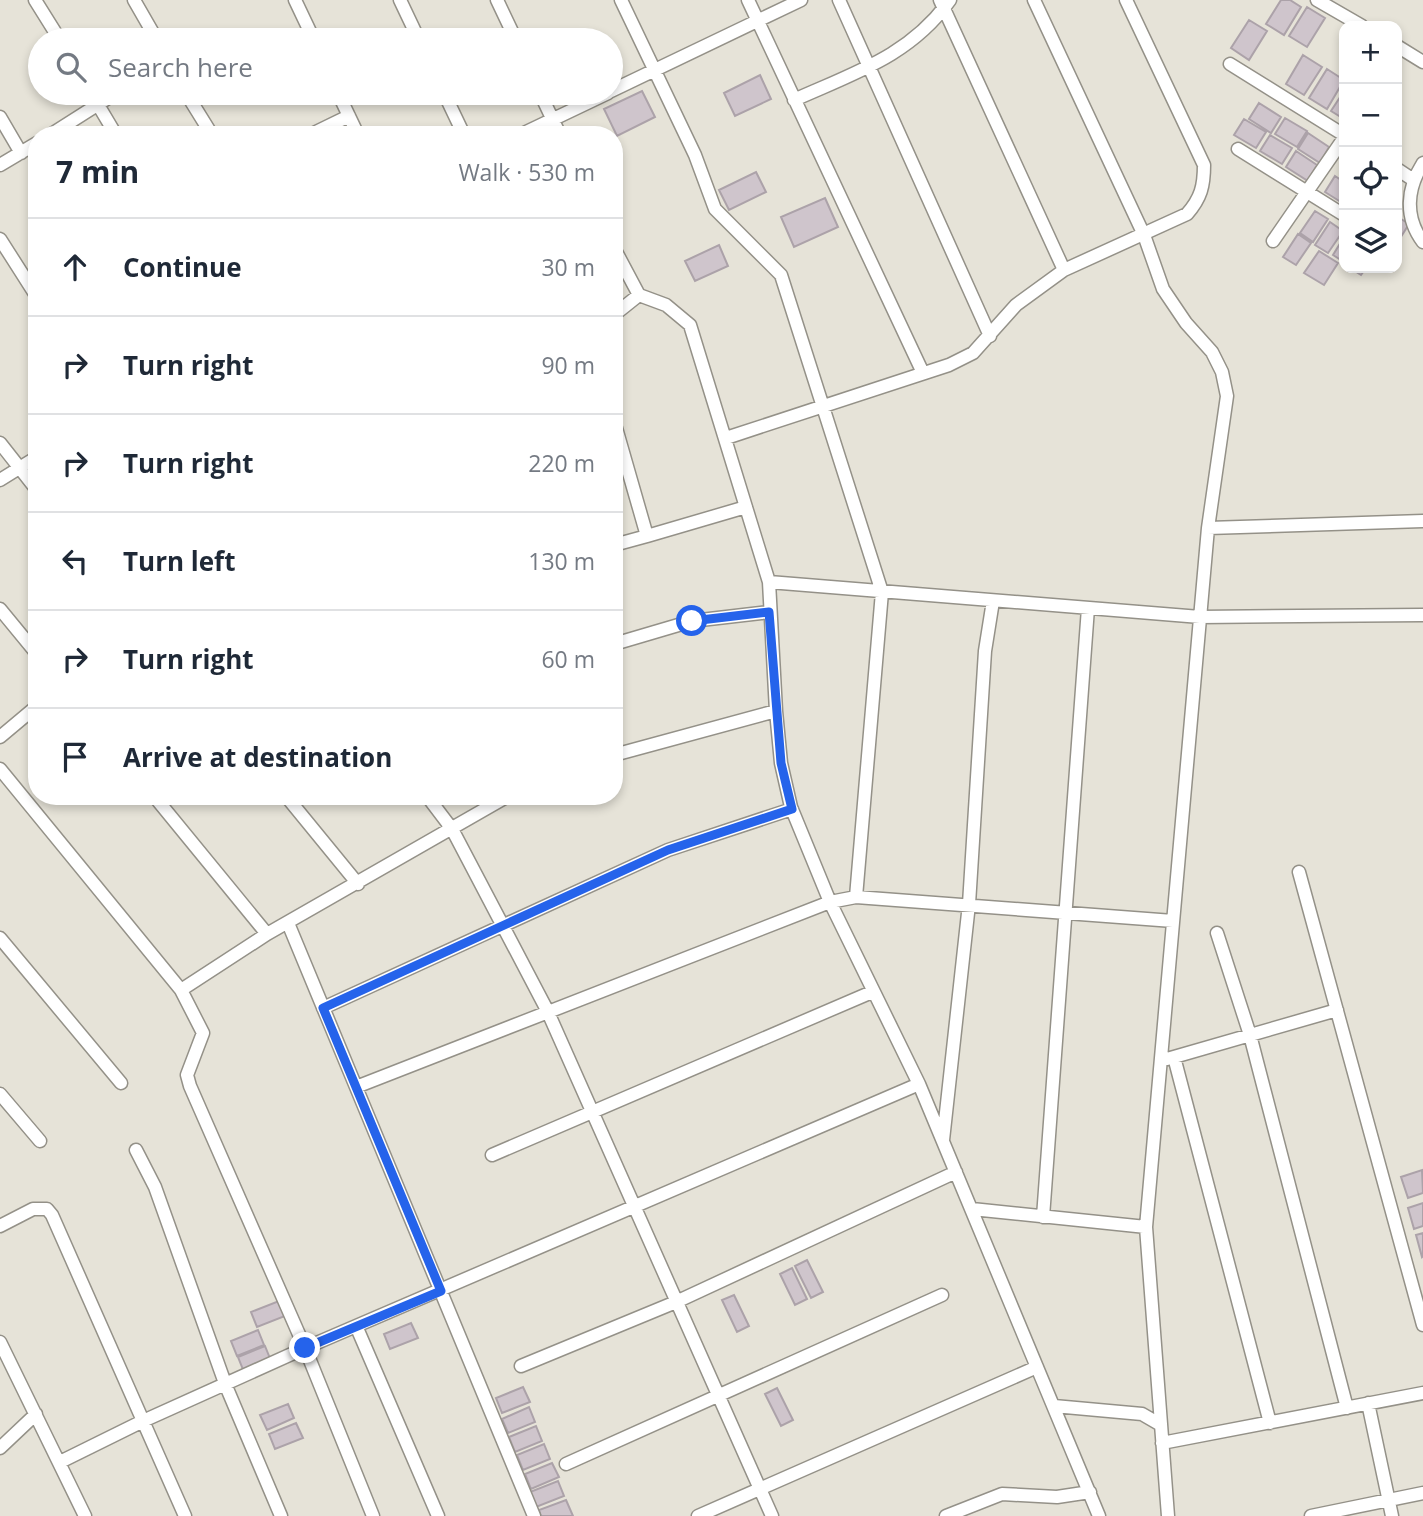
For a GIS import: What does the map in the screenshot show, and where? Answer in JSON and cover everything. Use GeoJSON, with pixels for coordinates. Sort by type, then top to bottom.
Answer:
{"type":"FeatureCollection","features":[{"type":"Feature","properties":{"kind":"street"},"geometry":{"type":"LineString","coordinates":[[35,0],[52,28]]}},
{"type":"Feature","properties":{"kind":"street"},"geometry":{"type":"LineString","coordinates":[[134,0],[150,28]]}},
{"type":"Feature","properties":{"kind":"street"},"geometry":{"type":"LineString","coordinates":[[295,0],[308,28]]}},
{"type":"Feature","properties":{"kind":"street"},"geometry":{"type":"LineString","coordinates":[[400,0],[413,28]]}},
{"type":"Feature","properties":{"kind":"street"},"geometry":{"type":"LineString","coordinates":[[497,0],[510,28]]}},
{"type":"Feature","properties":{"kind":"street"},"geometry":{"type":"LineString","coordinates":[[621,0],[695,155],[715,209],[781,275],[882,592],[856,898]]}},
{"type":"Feature","properties":{"kind":"street"},"geometry":{"type":"LineString","coordinates":[[748,0],[923,373]]}},
{"type":"Feature","properties":{"kind":"street"},"geometry":{"type":"LineString","coordinates":[[623,85],[801,0]]}},
{"type":"Feature","properties":{"kind":"street"},"geometry":{"type":"LineString","coordinates":[[839,0],[990,336]]}},
{"type":"Feature","properties":{"kind":"street"},"geometry":{"type":"LineString","coordinates":[[1034,0],[1143,235],[1163,289],[1186,323],[1212,352],[1222,372],[1227,396],[1208,527],[1146,1227],[1168,1516]]}},
{"type":"Feature","properties":{"kind":"street"},"geometry":{"type":"LineString","coordinates":[[726,438],[923,373],[973,353],[1016,305],[1064,270],[1187,214],[1200,198],[1204,165],[1126,0]]}},
{"type":"Feature","properties":{"kind":"street"},"geometry":{"type":"LineString","coordinates":[[1317,0],[1353,21]]}},
{"type":"Feature","properties":{"kind":"street"},"geometry":{"type":"LineString","coordinates":[[794,100],[898,53],[928,28],[945,3]]}},
{"type":"Feature","properties":{"kind":"street"},"geometry":{"type":"LineString","coordinates":[[945,3],[1064,270]]}},
{"type":"Feature","properties":{"kind":"street"},"geometry":{"type":"LineString","coordinates":[[1402,49],[1423,62]]}},
{"type":"Feature","properties":{"kind":"street"},"geometry":{"type":"LineString","coordinates":[[1230,64],[1339,134]]}},
{"type":"Feature","properties":{"kind":"street"},"geometry":{"type":"LineString","coordinates":[[61,126],[86,105]]}},
{"type":"Feature","properties":{"kind":"street"},"geometry":{"type":"LineString","coordinates":[[99,105],[111,126]]}},
{"type":"Feature","properties":{"kind":"street"},"geometry":{"type":"LineString","coordinates":[[194,105],[207,126]]}},
{"type":"Feature","properties":{"kind":"street"},"geometry":{"type":"LineString","coordinates":[[344,105],[354,126]]}},
{"type":"Feature","properties":{"kind":"street"},"geometry":{"type":"LineString","coordinates":[[450,105],[460,126]]}},
{"type":"Feature","properties":{"kind":"street"},"geometry":{"type":"LineString","coordinates":[[546,105],[556,126]]}},
{"type":"Feature","properties":{"kind":"street"},"geometry":{"type":"LineString","coordinates":[[539,126],[582,105]]}},
{"type":"Feature","properties":{"kind":"street"},"geometry":{"type":"LineString","coordinates":[[328,126],[349,116]]}},
{"type":"Feature","properties":{"kind":"street"},"geometry":{"type":"LineString","coordinates":[[0,117],[21,153]]}},
{"type":"Feature","properties":{"kind":"street"},"geometry":{"type":"LineString","coordinates":[[1273,241],[1339,144]]}},
{"type":"Feature","properties":{"kind":"street"},"geometry":{"type":"LineString","coordinates":[[0,165],[28,149]]}},
{"type":"Feature","properties":{"kind":"street"},"geometry":{"type":"LineString","coordinates":[[1238,149],[1339,212]]}},
{"type":"Feature","properties":{"kind":"street"},"geometry":{"type":"LineString","coordinates":[[1423,163],[1412,179],[1409,197],[1412,225],[1423,242]]}},
{"type":"Feature","properties":{"kind":"street"},"geometry":{"type":"LineString","coordinates":[[1402,172],[1412,179]]}},
{"type":"Feature","properties":{"kind":"street"},"geometry":{"type":"LineString","coordinates":[[0,239],[28,283]]}},
{"type":"Feature","properties":{"kind":"street"},"geometry":{"type":"LineString","coordinates":[[623,265],[639,295],[666,305],[690,325],[769,582],[781,763],[792,809],[830,902],[919,1084],[1099,1516]]}},
{"type":"Feature","properties":{"kind":"street"},"geometry":{"type":"LineString","coordinates":[[623,308],[639,295]]}},
{"type":"Feature","properties":{"kind":"street"},"geometry":{"type":"LineString","coordinates":[[0,443],[28,478]]}},
{"type":"Feature","properties":{"kind":"street"},"geometry":{"type":"LineString","coordinates":[[623,452],[648,536]]}},
{"type":"Feature","properties":{"kind":"street"},"geometry":{"type":"LineString","coordinates":[[0,480],[28,463]]}},
{"type":"Feature","properties":{"kind":"street"},"geometry":{"type":"LineString","coordinates":[[623,543],[746,507]]}},
{"type":"Feature","properties":{"kind":"street"},"geometry":{"type":"LineString","coordinates":[[1208,527],[1423,521]]}},
{"type":"Feature","properties":{"kind":"street"},"geometry":{"type":"LineString","coordinates":[[769,582],[1200,617],[1423,615]]}},
{"type":"Feature","properties":{"kind":"street"},"geometry":{"type":"LineString","coordinates":[[943,1142],[969,904],[985,651],[993,601]]}},
{"type":"Feature","properties":{"kind":"street"},"geometry":{"type":"LineString","coordinates":[[1043,1217],[1088,608]]}},
{"type":"Feature","properties":{"kind":"street"},"geometry":{"type":"LineString","coordinates":[[0,609],[28,643]]}},
{"type":"Feature","properties":{"kind":"street"},"geometry":{"type":"LineString","coordinates":[[623,641],[692,621],[769,612]]}},
{"type":"Feature","properties":{"kind":"street"},"geometry":{"type":"LineString","coordinates":[[623,753],[776,711]]}},
{"type":"Feature","properties":{"kind":"street"},"geometry":{"type":"LineString","coordinates":[[0,737],[28,714]]}},
{"type":"Feature","properties":{"kind":"street"},"geometry":{"type":"LineString","coordinates":[[0,769],[28,803]]}},
{"type":"Feature","properties":{"kind":"street"},"geometry":{"type":"LineString","coordinates":[[29,805],[181,990],[202,1033],[187,1074],[190,1086],[305,1348],[373,1516]]}},
{"type":"Feature","properties":{"kind":"street"},"geometry":{"type":"LineString","coordinates":[[161,805],[267,934]]}},
{"type":"Feature","properties":{"kind":"street"},"geometry":{"type":"LineString","coordinates":[[293,805],[358,884]]}},
{"type":"Feature","properties":{"kind":"street"},"geometry":{"type":"LineString","coordinates":[[434,805],[452,828],[547,1010],[772,1516]]}},
{"type":"Feature","properties":{"kind":"street"},"geometry":{"type":"LineString","coordinates":[[181,990],[267,934],[492,805]]}},
{"type":"Feature","properties":{"kind":"street"},"geometry":{"type":"LineString","coordinates":[[323,1008],[668,850],[792,809]]}},
{"type":"Feature","properties":{"kind":"street"},"geometry":{"type":"LineString","coordinates":[[1299,873],[1423,1325]]}},
{"type":"Feature","properties":{"kind":"street"},"geometry":{"type":"LineString","coordinates":[[356,1087],[547,1010],[830,902],[856,898],[969,904],[1173,921]]}},
{"type":"Feature","properties":{"kind":"street"},"geometry":{"type":"LineString","coordinates":[[288,923],[534,1516]]}},
{"type":"Feature","properties":{"kind":"street"},"geometry":{"type":"LineString","coordinates":[[1217,933],[1250,1035],[1347,1408]]}},
{"type":"Feature","properties":{"kind":"street"},"geometry":{"type":"LineString","coordinates":[[0,938],[121,1083]]}},
{"type":"Feature","properties":{"kind":"street"},"geometry":{"type":"LineString","coordinates":[[492,1155],[872,992]]}},
{"type":"Feature","properties":{"kind":"street"},"geometry":{"type":"LineString","coordinates":[[1160,1062],[1337,1010]]}},
{"type":"Feature","properties":{"kind":"street"},"geometry":{"type":"LineString","coordinates":[[1174,1057],[1270,1423]]}},
{"type":"Feature","properties":{"kind":"street"},"geometry":{"type":"LineString","coordinates":[[60,1462],[143,1421],[226,1386],[305,1348],[357,1328],[919,1084]]}},
{"type":"Feature","properties":{"kind":"street"},"geometry":{"type":"LineString","coordinates":[[0,1094],[40,1141]]}},
{"type":"Feature","properties":{"kind":"street"},"geometry":{"type":"LineString","coordinates":[[136,1150],[155,1187],[226,1386],[281,1516]]}},
{"type":"Feature","properties":{"kind":"street"},"geometry":{"type":"LineString","coordinates":[[521,1366],[676,1302],[956,1172]]}},
{"type":"Feature","properties":{"kind":"street"},"geometry":{"type":"LineString","coordinates":[[2,1223],[40,1208],[52,1215],[185,1516]]}},
{"type":"Feature","properties":{"kind":"street"},"geometry":{"type":"LineString","coordinates":[[972,1209],[1146,1227]]}},
{"type":"Feature","properties":{"kind":"street"},"geometry":{"type":"LineString","coordinates":[[566,1464],[942,1295]]}},
{"type":"Feature","properties":{"kind":"street"},"geometry":{"type":"LineString","coordinates":[[357,1328],[438,1516]]}},
{"type":"Feature","properties":{"kind":"street"},"geometry":{"type":"LineString","coordinates":[[0,1342],[60,1462],[80,1513]]}},
{"type":"Feature","properties":{"kind":"street"},"geometry":{"type":"LineString","coordinates":[[698,1516],[1037,1367]]}},
{"type":"Feature","properties":{"kind":"street"},"geometry":{"type":"LineString","coordinates":[[1162,1443],[1423,1392]]}},
{"type":"Feature","properties":{"kind":"street"},"geometry":{"type":"LineString","coordinates":[[1368,1403],[1392,1516]]}},
{"type":"Feature","properties":{"kind":"street"},"geometry":{"type":"LineString","coordinates":[[1054,1406],[1142,1413],[1161,1425]]}},
{"type":"Feature","properties":{"kind":"street"},"geometry":{"type":"LineString","coordinates":[[0,1448],[36,1415]]}},
{"type":"Feature","properties":{"kind":"street"},"geometry":{"type":"LineString","coordinates":[[946,1516],[1002,1494],[1057,1497],[1090,1492]]}},
{"type":"Feature","properties":{"kind":"street"},"geometry":{"type":"LineString","coordinates":[[1311,1516],[1423,1493]]}},
{"type":"Feature","properties":{"kind":"building"},"geometry":{"type":"Polygon","coordinates":[[[1281,0],[1290,0],[1301,7],[1284,35],[1266,24],[1281,0]]]}},
{"type":"Feature","properties":{"kind":"building"},"geometry":{"type":"Polygon","coordinates":[[[1307,7],[1325,18],[1307,47],[1289,36],[1307,7]]]}},
{"type":"Feature","properties":{"kind":"building"},"geometry":{"type":"Polygon","coordinates":[[[1249,20],[1267,31],[1249,60],[1231,48],[1249,20]]]}},
{"type":"Feature","properties":{"kind":"building"},"geometry":{"type":"Polygon","coordinates":[[[1303,55],[1322,67],[1304,95],[1286,84],[1303,55]]]}},
{"type":"Feature","properties":{"kind":"building"},"geometry":{"type":"Polygon","coordinates":[[[1327,69],[1339,77],[1339,89],[1327,109],[1309,98],[1327,69]]]}},
{"type":"Feature","properties":{"kind":"building"},"geometry":{"type":"Polygon","coordinates":[[[760,75],[771,99],[735,116],[724,93],[760,75]]]}},
{"type":"Feature","properties":{"kind":"building"},"geometry":{"type":"Polygon","coordinates":[[[642,91],[655,117],[623,133],[623,126],[612,126],[604,109],[612,105],[623,105],[623,100],[642,91]]]}},
{"type":"Feature","properties":{"kind":"building"},"geometry":{"type":"Polygon","coordinates":[[[1339,99],[1339,116],[1331,111],[1339,99]]]}},
{"type":"Feature","properties":{"kind":"building"},"geometry":{"type":"Polygon","coordinates":[[[1259,103],[1281,117],[1271,133],[1249,119],[1259,103]]]}},
{"type":"Feature","properties":{"kind":"building"},"geometry":{"type":"Polygon","coordinates":[[[1285,118],[1307,131],[1297,147],[1275,134],[1285,118]]]}},
{"type":"Feature","properties":{"kind":"building"},"geometry":{"type":"Polygon","coordinates":[[[1244,119],[1266,132],[1256,148],[1234,135],[1244,119]]]}},
{"type":"Feature","properties":{"kind":"building"},"geometry":{"type":"Polygon","coordinates":[[[1308,133],[1329,147],[1320,163],[1298,149],[1308,133]]]}},
{"type":"Feature","properties":{"kind":"building"},"geometry":{"type":"Polygon","coordinates":[[[1270,135],[1292,148],[1282,164],[1260,151],[1270,135]]]}},
{"type":"Feature","properties":{"kind":"building"},"geometry":{"type":"Polygon","coordinates":[[[1296,151],[1317,165],[1308,181],[1286,167],[1296,151]]]}},
{"type":"Feature","properties":{"kind":"building"},"geometry":{"type":"Polygon","coordinates":[[[756,172],[766,192],[729,210],[719,190],[756,172]]]}},
{"type":"Feature","properties":{"kind":"building"},"geometry":{"type":"Polygon","coordinates":[[[1335,176],[1339,179],[1339,201],[1325,192],[1335,176]]]}},
{"type":"Feature","properties":{"kind":"building"},"geometry":{"type":"Polygon","coordinates":[[[825,198],[838,227],[794,247],[781,217],[825,198]]]}},
{"type":"Feature","properties":{"kind":"building"},"geometry":{"type":"Polygon","coordinates":[[[1315,211],[1328,219],[1313,242],[1300,233],[1315,211]]]}},
{"type":"Feature","properties":{"kind":"building"},"geometry":{"type":"Polygon","coordinates":[[[1402,220],[1409,224],[1402,235],[1402,220]]]}},
{"type":"Feature","properties":{"kind":"building"},"geometry":{"type":"Polygon","coordinates":[[[1330,222],[1339,228],[1339,237],[1328,253],[1315,245],[1330,222]]]}},
{"type":"Feature","properties":{"kind":"building"},"geometry":{"type":"Polygon","coordinates":[[[1298,234],[1311,243],[1296,265],[1283,257],[1298,234]]]}},
{"type":"Feature","properties":{"kind":"building"},"geometry":{"type":"Polygon","coordinates":[[[719,245],[728,266],[695,281],[685,261],[719,245]]]}},
{"type":"Feature","properties":{"kind":"building"},"geometry":{"type":"Polygon","coordinates":[[[1339,245],[1339,259],[1333,255],[1339,245]]]}},
{"type":"Feature","properties":{"kind":"building"},"geometry":{"type":"Polygon","coordinates":[[[1319,251],[1338,263],[1324,285],[1304,273],[1319,251]]]}},
{"type":"Feature","properties":{"kind":"building"},"geometry":{"type":"Polygon","coordinates":[[[1422,1170],[1423,1193],[1408,1198],[1401,1177],[1422,1170]]]}},
{"type":"Feature","properties":{"kind":"building"},"geometry":{"type":"Polygon","coordinates":[[[1423,1203],[1423,1226],[1414,1229],[1408,1208],[1423,1203]]]}},
{"type":"Feature","properties":{"kind":"building"},"geometry":{"type":"Polygon","coordinates":[[[1423,1233],[1423,1256],[1422,1257],[1416,1235],[1423,1233]]]}},
{"type":"Feature","properties":{"kind":"building"},"geometry":{"type":"Polygon","coordinates":[[[807,1260],[823,1292],[811,1298],[795,1266],[807,1260]]]}},
{"type":"Feature","properties":{"kind":"building"},"geometry":{"type":"Polygon","coordinates":[[[792,1268],[807,1299],[795,1305],[780,1274],[792,1268]]]}},
{"type":"Feature","properties":{"kind":"building"},"geometry":{"type":"Polygon","coordinates":[[[734,1295],[749,1326],[737,1332],[722,1300],[734,1295]]]}},
{"type":"Feature","properties":{"kind":"building"},"geometry":{"type":"Polygon","coordinates":[[[279,1301],[285,1316],[257,1327],[251,1312],[279,1301]]]}},
{"type":"Feature","properties":{"kind":"building"},"geometry":{"type":"Polygon","coordinates":[[[411,1323],[418,1338],[390,1349],[384,1334],[411,1323]]]}},
{"type":"Feature","properties":{"kind":"building"},"geometry":{"type":"Polygon","coordinates":[[[258,1330],[264,1345],[237,1356],[231,1341],[258,1330]]]}},
{"type":"Feature","properties":{"kind":"building"},"geometry":{"type":"Polygon","coordinates":[[[265,1346],[271,1361],[244,1372],[238,1357],[265,1346]]]}},
{"type":"Feature","properties":{"kind":"building"},"geometry":{"type":"Polygon","coordinates":[[[523,1387],[530,1402],[502,1413],[496,1398],[523,1387]]]}},
{"type":"Feature","properties":{"kind":"building"},"geometry":{"type":"Polygon","coordinates":[[[777,1388],[793,1420],[781,1426],[765,1394],[777,1388]]]}},
{"type":"Feature","properties":{"kind":"building"},"geometry":{"type":"Polygon","coordinates":[[[288,1404],[294,1418],[267,1430],[260,1415],[288,1404]]]}},
{"type":"Feature","properties":{"kind":"building"},"geometry":{"type":"Polygon","coordinates":[[[529,1407],[535,1422],[508,1433],[502,1419],[529,1407]]]}},
{"type":"Feature","properties":{"kind":"building"},"geometry":{"type":"Polygon","coordinates":[[[296,1423],[303,1438],[275,1449],[269,1434],[296,1423]]]}},
{"type":"Feature","properties":{"kind":"building"},"geometry":{"type":"Polygon","coordinates":[[[536,1426],[542,1441],[515,1452],[509,1437],[536,1426]]]}},
{"type":"Feature","properties":{"kind":"building"},"geometry":{"type":"Polygon","coordinates":[[[544,1444],[550,1459],[523,1470],[517,1455],[544,1444]]]}},
{"type":"Feature","properties":{"kind":"building"},"geometry":{"type":"Polygon","coordinates":[[[552,1463],[559,1477],[531,1489],[525,1474],[552,1463]]]}},
{"type":"Feature","properties":{"kind":"building"},"geometry":{"type":"Polygon","coordinates":[[[558,1481],[564,1496],[536,1507],[530,1492],[558,1481]]]}},
{"type":"Feature","properties":{"kind":"building"},"geometry":{"type":"Polygon","coordinates":[[[566,1500],[573,1516],[541,1516],[539,1510],[566,1500]]]}},
{"type":"Feature","properties":{"kind":"route"},"geometry":{"type":"LineString","coordinates":[[305,1348],[441,1291],[323,1008],[668,850],[792,809],[781,763],[769,612],[692,621]]}}]}
